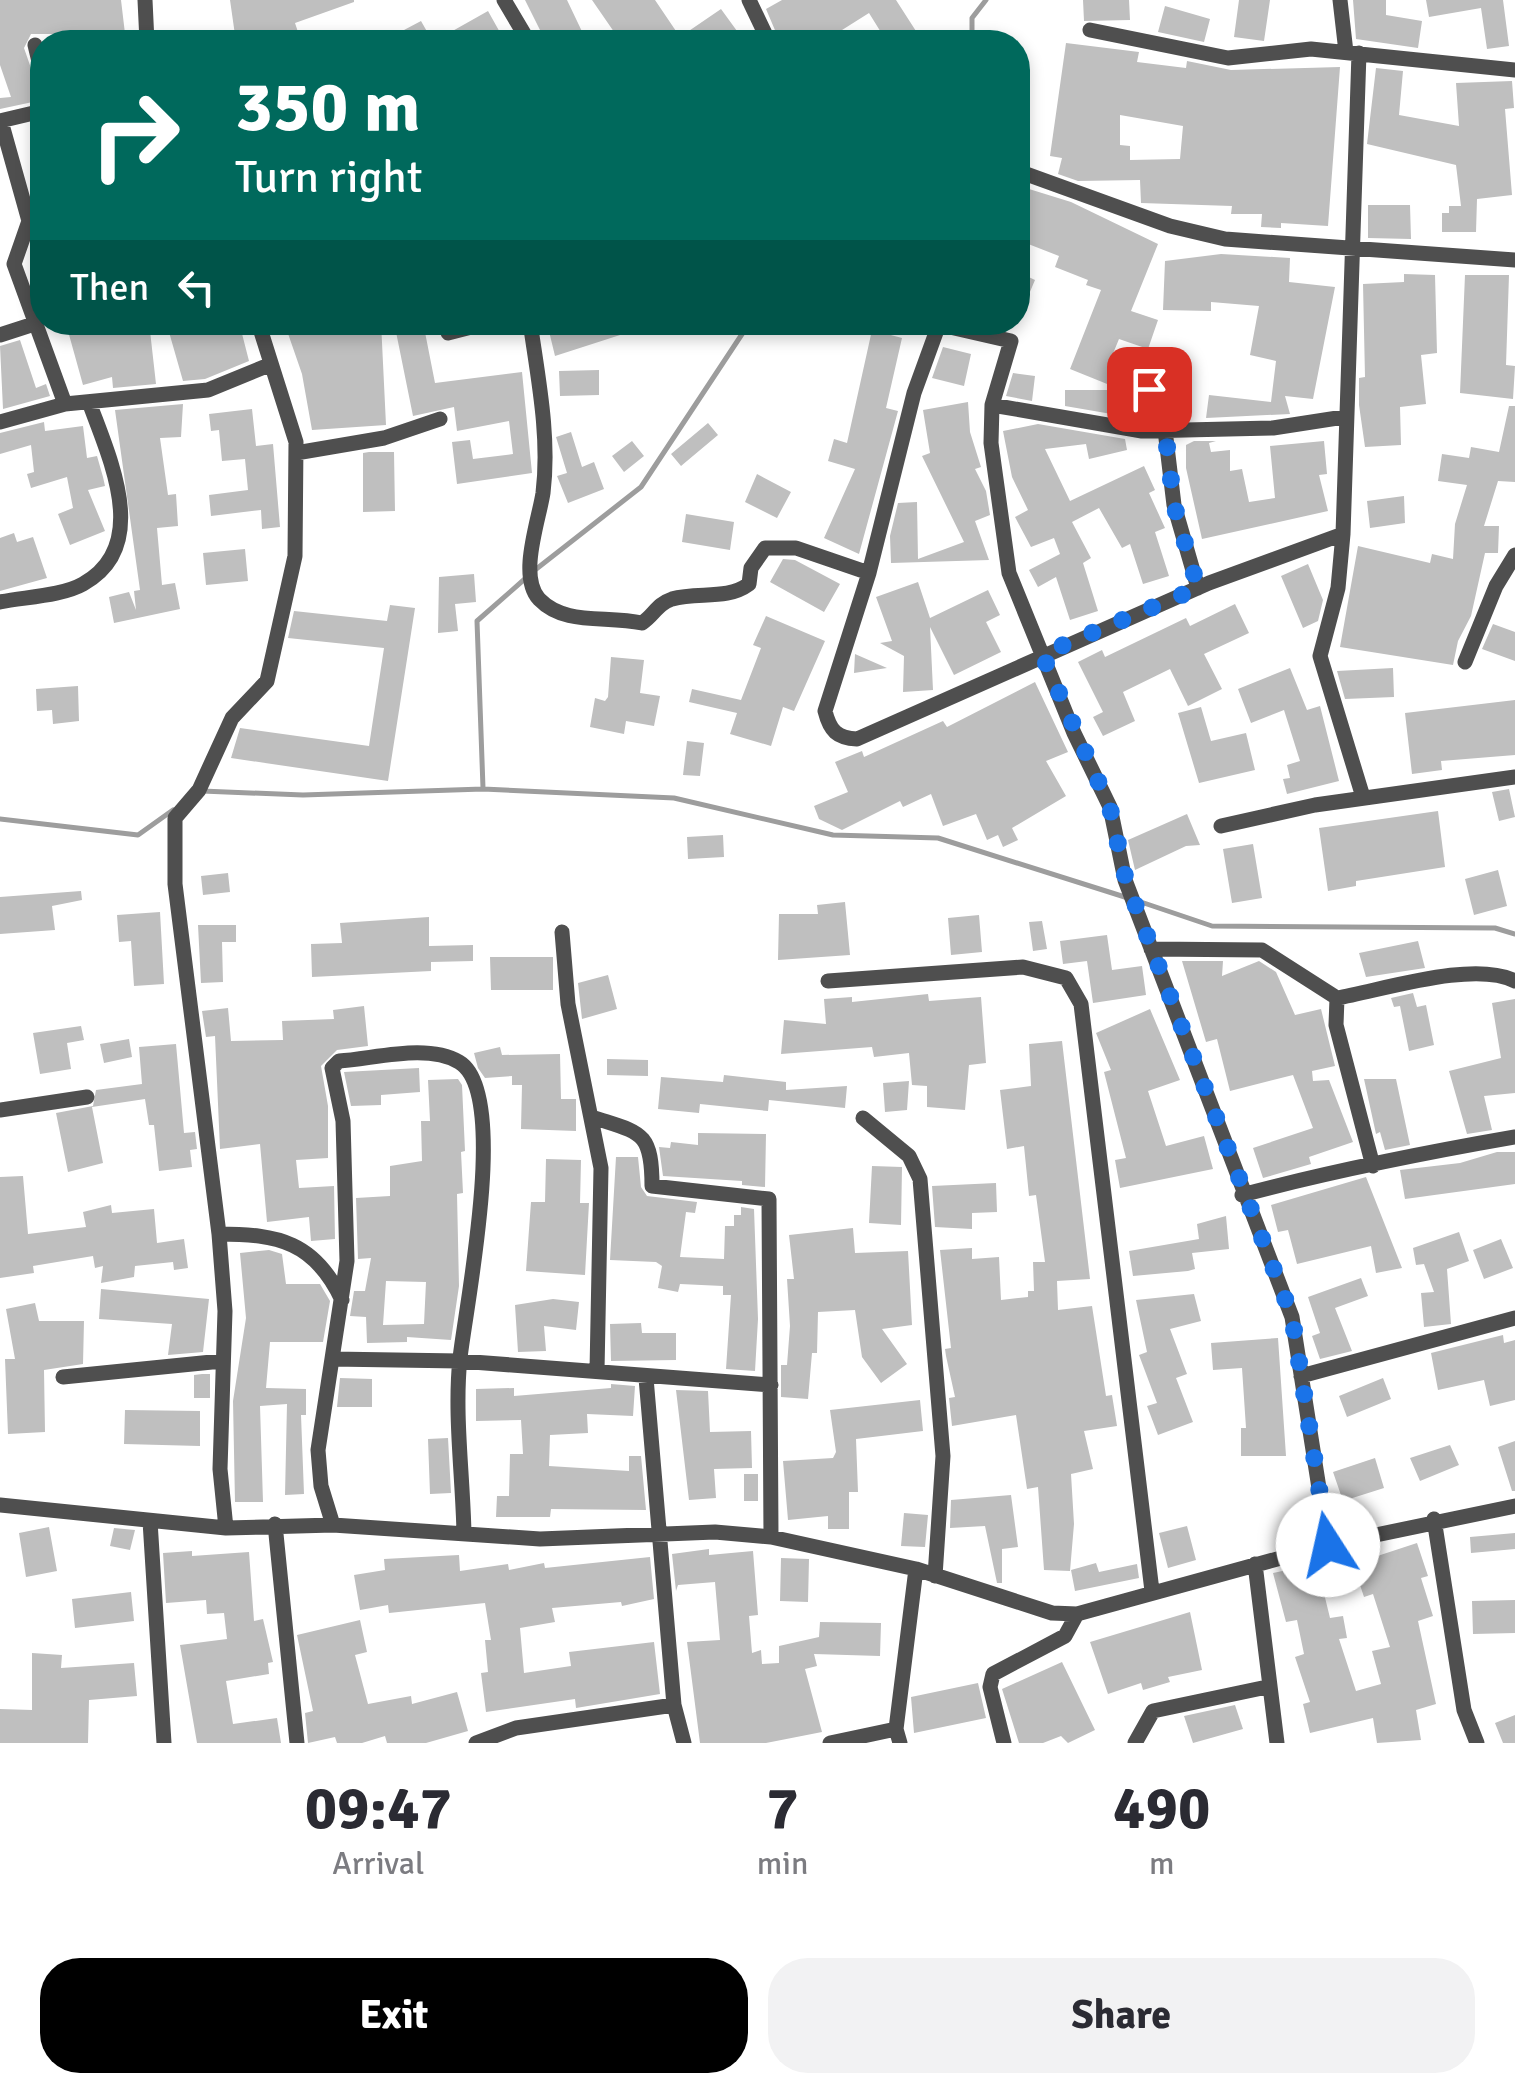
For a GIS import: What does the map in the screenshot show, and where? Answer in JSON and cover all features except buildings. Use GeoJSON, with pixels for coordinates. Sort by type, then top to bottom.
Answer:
{"type":"FeatureCollection","features":[{"type":"Feature","properties":{"kind":"street"},"geometry":{"type":"LineString","coordinates":[[145,0],[146,30]]}},
{"type":"Feature","properties":{"kind":"street"},"geometry":{"type":"LineString","coordinates":[[504,0],[521,30]]}},
{"type":"Feature","properties":{"kind":"street"},"geometry":{"type":"LineString","coordinates":[[749,0],[763,30]]}},
{"type":"Feature","properties":{"kind":"street"},"geometry":{"type":"LineString","coordinates":[[1340,0],[1353,52],[1353,250],[1342,534],[1336,600],[1320,656],[1363,797]]}},
{"type":"Feature","properties":{"kind":"street"},"geometry":{"type":"LineString","coordinates":[[1090,30],[1228,58],[1310,50],[1515,70]]}},
{"type":"Feature","properties":{"kind":"street"},"geometry":{"type":"LineString","coordinates":[[30,114],[1,121],[29,221],[7,267],[30,316]]}},
{"type":"Feature","properties":{"kind":"street"},"geometry":{"type":"LineString","coordinates":[[1030,175],[1170,226],[1224,240],[1515,260]]}},
{"type":"Feature","properties":{"kind":"street"},"geometry":{"type":"LineString","coordinates":[[0,336],[30,325]]}},
{"type":"Feature","properties":{"kind":"street"},"geometry":{"type":"LineString","coordinates":[[38,335],[65,404]]}},
{"type":"Feature","properties":{"kind":"street"},"geometry":{"type":"LineString","coordinates":[[226,1528],[220,1469],[225,1311],[175,884],[174,827],[200,790],[232,718],[267,681],[295,556],[296,453],[261,335]]}},
{"type":"Feature","properties":{"kind":"street"},"geometry":{"type":"LineString","coordinates":[[532,335],[543,416],[544,487],[530,572],[532,589],[556,612],[574,618],[610,616],[642,624],[659,604],[676,597],[736,593],[748,584],[751,568],[766,548],[796,548],[869,573]]}},
{"type":"Feature","properties":{"kind":"street"},"geometry":{"type":"LineString","coordinates":[[930,335],[895,458],[869,573],[824,711],[829,727],[840,738],[857,739],[1198,588],[1342,534]]}},
{"type":"Feature","properties":{"kind":"street"},"geometry":{"type":"LineString","coordinates":[[982,335],[1011,341],[992,405],[991,442],[1009,573],[1110,808],[1126,880],[1242,1195],[1292,1317],[1328,1545]]}},
{"type":"Feature","properties":{"kind":"street"},"geometry":{"type":"LineString","coordinates":[[1144,362],[1162,430],[1174,505],[1198,588]]}},
{"type":"Feature","properties":{"kind":"street"},"geometry":{"type":"LineString","coordinates":[[0,422],[65,404],[208,390],[269,365]]}},
{"type":"Feature","properties":{"kind":"street"},"geometry":{"type":"LineString","coordinates":[[0,602],[81,586],[109,564],[120,535],[118,482],[89,402]]}},
{"type":"Feature","properties":{"kind":"street"},"geometry":{"type":"LineString","coordinates":[[992,405],[1056,414],[1090,425],[1162,430],[1273,428],[1344,417]]}},
{"type":"Feature","properties":{"kind":"street"},"geometry":{"type":"LineString","coordinates":[[296,453],[384,438],[440,419]]}},
{"type":"Feature","properties":{"kind":"street"},"geometry":{"type":"LineString","coordinates":[[1465,662],[1496,586],[1515,555]]}},
{"type":"Feature","properties":{"kind":"street"},"geometry":{"type":"LineString","coordinates":[[1221,826],[1363,797],[1515,777]]}},
{"type":"Feature","properties":{"kind":"street"},"geometry":{"type":"LineString","coordinates":[[562,932],[568,1004],[601,1168],[603,1222],[597,1372]]}},
{"type":"Feature","properties":{"kind":"street"},"geometry":{"type":"LineString","coordinates":[[1151,949],[1262,950],[1337,998],[1469,974],[1500,973],[1515,981]]}},
{"type":"Feature","properties":{"kind":"street"},"geometry":{"type":"LineString","coordinates":[[828,981],[1023,967],[1066,978],[1081,1004],[1152,1591]]}},
{"type":"Feature","properties":{"kind":"street"},"geometry":{"type":"LineString","coordinates":[[1337,998],[1336,1025],[1374,1166]]}},
{"type":"Feature","properties":{"kind":"street"},"geometry":{"type":"LineString","coordinates":[[333,1525],[321,1486],[318,1450],[346,1261],[343,1121],[332,1068],[339,1060],[394,1054],[447,1057],[462,1063],[479,1082],[482,1139],[478,1258],[460,1361],[464,1534]]}},
{"type":"Feature","properties":{"kind":"street"},"geometry":{"type":"LineString","coordinates":[[0,1110],[87,1096]]}},
{"type":"Feature","properties":{"kind":"street"},"geometry":{"type":"LineString","coordinates":[[592,1117],[644,1137],[650,1147],[652,1186],[770,1199],[770,1537]]}},
{"type":"Feature","properties":{"kind":"street"},"geometry":{"type":"LineString","coordinates":[[863,1118],[909,1156],[920,1179],[943,1456],[935,1576]]}},
{"type":"Feature","properties":{"kind":"street"},"geometry":{"type":"LineString","coordinates":[[1242,1195],[1347,1167],[1374,1166],[1515,1138]]}},
{"type":"Feature","properties":{"kind":"street"},"geometry":{"type":"LineString","coordinates":[[219,1234],[266,1234],[290,1242],[319,1265],[342,1300]]}},
{"type":"Feature","properties":{"kind":"street"},"geometry":{"type":"LineString","coordinates":[[1300,1376],[1515,1318]]}},
{"type":"Feature","properties":{"kind":"street"},"geometry":{"type":"LineString","coordinates":[[332,1359],[460,1361],[771,1385]]}},
{"type":"Feature","properties":{"kind":"street"},"geometry":{"type":"LineString","coordinates":[[63,1377],[222,1361]]}},
{"type":"Feature","properties":{"kind":"street"},"geometry":{"type":"LineString","coordinates":[[646,1378],[674,1706],[684,1743]]}},
{"type":"Feature","properties":{"kind":"street"},"geometry":{"type":"LineString","coordinates":[[0,1505],[226,1528],[333,1525],[540,1539],[715,1532],[770,1537],[916,1569],[1052,1613],[1077,1614],[1328,1545],[1515,1506]]}},
{"type":"Feature","properties":{"kind":"street"},"geometry":{"type":"LineString","coordinates":[[150,1520],[164,1743]]}},
{"type":"Feature","properties":{"kind":"street"},"geometry":{"type":"LineString","coordinates":[[1434,1520],[1464,1710],[1477,1743]]}},
{"type":"Feature","properties":{"kind":"street"},"geometry":{"type":"LineString","coordinates":[[275,1524],[297,1743]]}},
{"type":"Feature","properties":{"kind":"street"},"geometry":{"type":"LineString","coordinates":[[1256,1564],[1277,1743]]}},
{"type":"Feature","properties":{"kind":"street"},"geometry":{"type":"LineString","coordinates":[[830,1743],[898,1736],[916,1569]]}},
{"type":"Feature","properties":{"kind":"street"},"geometry":{"type":"LineString","coordinates":[[1004,1743],[990,1687],[992,1674],[1065,1636],[1077,1614]]}},
{"type":"Feature","properties":{"kind":"street"},"geometry":{"type":"LineString","coordinates":[[1135,1743],[1153,1711],[1268,1686]]}},
{"type":"Feature","properties":{"kind":"street"},"geometry":{"type":"LineString","coordinates":[[476,1743],[516,1728],[674,1706]]}},
{"type":"Feature","properties":{"kind":"waterway"},"geometry":{"type":"LineString","coordinates":[[972,30],[972,18],[986,0]]}},
{"type":"Feature","properties":{"kind":"waterway"},"geometry":{"type":"LineString","coordinates":[[535,570],[641,487],[741,335]]}},
{"type":"Feature","properties":{"kind":"waterway"},"geometry":{"type":"LineString","coordinates":[[483,788],[477,621],[527,577]]}},
{"type":"Feature","properties":{"kind":"waterway"},"geometry":{"type":"LineString","coordinates":[[202,791],[303,795],[483,789],[674,798],[833,835],[938,838],[1128,898]]}},
{"type":"Feature","properties":{"kind":"waterway"},"geometry":{"type":"LineString","coordinates":[[0,819],[138,835],[173,810]]}},
{"type":"Feature","properties":{"kind":"waterway"},"geometry":{"type":"LineString","coordinates":[[1138,901],[1212,926],[1495,928],[1515,934]]}},
{"type":"Feature","properties":{"kind":"route"},"geometry":{"type":"LineString","coordinates":[[1149,389],[1154,416],[1160,430],[1165,430],[1174,505],[1198,588],[1042,654],[1110,808],[1126,880],[1242,1195],[1292,1317],[1328,1545]]}}]}
